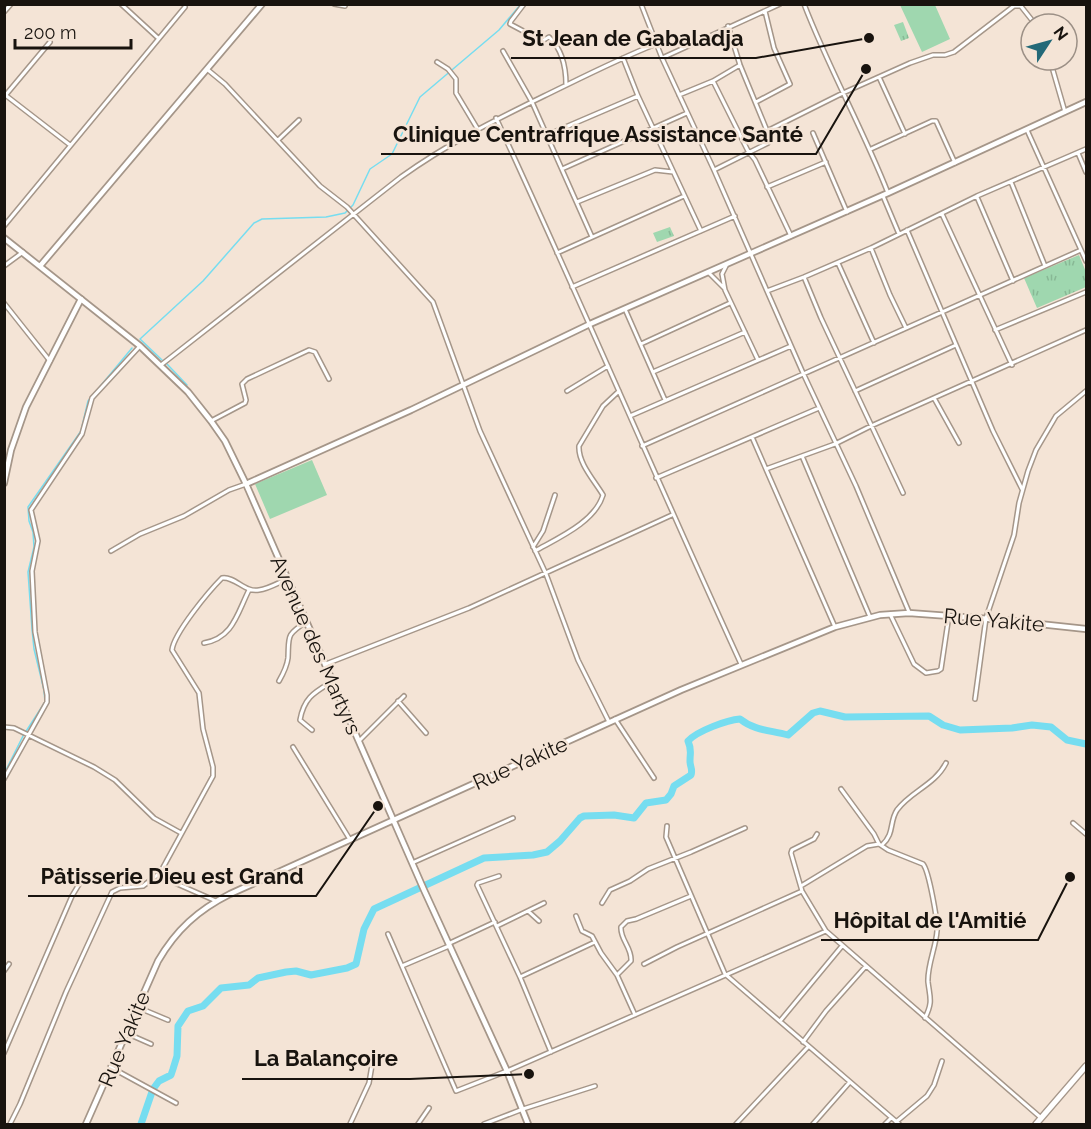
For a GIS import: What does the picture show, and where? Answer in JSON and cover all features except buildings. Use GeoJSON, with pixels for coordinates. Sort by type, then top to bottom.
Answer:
{"type":"FeatureCollection","features":[{"type":"Feature","properties":{"kind":"main road"},"geometry":{"type":"LineString","coordinates":[[40,266],[262,4]]}},
{"type":"Feature","properties":{"kind":"main road"},"geometry":{"type":"LineString","coordinates":[[246,484],[411,410],[625,308],[886,195],[1086,102]]}},
{"type":"Feature","properties":{"kind":"main road","name":"Avenue des Martyrs"},"geometry":{"type":"LineString","coordinates":[[4,238],[161,365],[191,394],[211,420],[232,455],[424,890],[507,1071],[528,1125]]}},
{"type":"Feature","properties":{"kind":"main road"},"geometry":{"type":"LineString","coordinates":[[4,483],[11,451],[24,412],[81,299]]}},
{"type":"Feature","properties":{"kind":"main road","name":"Rue Yakite"},"geometry":{"type":"LineString","coordinates":[[86,1125],[137,1007],[166,947],[187,921],[216,901],[349,838],[609,722],[741,664],[835,627],[870,617],[909,613],[986,618],[1086,629]]}},
{"type":"Feature","properties":{"kind":"main road"},"geometry":{"type":"LineString","coordinates":[[1036,1125],[1086,1066]]}},
{"type":"Feature","properties":{"kind":"street"},"geometry":{"type":"LineString","coordinates":[[4,12],[11,4]]}},
{"type":"Feature","properties":{"kind":"street"},"geometry":{"type":"LineString","coordinates":[[121,4],[158,38]]}},
{"type":"Feature","properties":{"kind":"street"},"geometry":{"type":"LineString","coordinates":[[334,4],[345,6]]}},
{"type":"Feature","properties":{"kind":"street"},"geometry":{"type":"LineString","coordinates":[[524,4],[510,24],[542,41],[549,36],[553,40],[564,62],[566,85]]}},
{"type":"Feature","properties":{"kind":"street"},"geometry":{"type":"LineString","coordinates":[[641,4],[662,58],[752,254],[803,374],[860,495],[909,613]]}},
{"type":"Feature","properties":{"kind":"street"},"geometry":{"type":"LineString","coordinates":[[662,58],[780,4]]}},
{"type":"Feature","properties":{"kind":"street"},"geometry":{"type":"LineString","coordinates":[[804,4],[824,54],[871,149],[898,234]]}},
{"type":"Feature","properties":{"kind":"street"},"geometry":{"type":"LineString","coordinates":[[769,130],[879,77],[933,55],[954,52],[1014,6],[1020,5]]}},
{"type":"Feature","properties":{"kind":"street"},"geometry":{"type":"LineString","coordinates":[[4,226],[185,7]]}},
{"type":"Feature","properties":{"kind":"street"},"geometry":{"type":"LineString","coordinates":[[756,102],[790,84],[774,48],[765,12]]}},
{"type":"Feature","properties":{"kind":"street"},"geometry":{"type":"LineString","coordinates":[[714,170],[768,143],[770,138],[769,130],[740,65],[728,26]]}},
{"type":"Feature","properties":{"kind":"street"},"geometry":{"type":"LineString","coordinates":[[50,42],[5,95],[70,145]]}},
{"type":"Feature","properties":{"kind":"street"},"geometry":{"type":"LineString","coordinates":[[161,365],[352,213],[434,153],[496,118],[656,44]]}},
{"type":"Feature","properties":{"kind":"street"},"geometry":{"type":"LineString","coordinates":[[504,51],[532,102],[592,237]]}},
{"type":"Feature","properties":{"kind":"street"},"geometry":{"type":"LineString","coordinates":[[623,58],[638,96],[701,231]]}},
{"type":"Feature","properties":{"kind":"street"},"geometry":{"type":"LineString","coordinates":[[437,62],[448,69],[456,79],[456,93],[477,128]]}},
{"type":"Feature","properties":{"kind":"street"},"geometry":{"type":"LineString","coordinates":[[679,94],[713,81],[740,65]]}},
{"type":"Feature","properties":{"kind":"street"},"geometry":{"type":"LineString","coordinates":[[208,70],[225,84],[320,186],[347,207],[433,302],[483,437],[546,574],[578,660],[609,722]]}},
{"type":"Feature","properties":{"kind":"street"},"geometry":{"type":"LineString","coordinates":[[1053,72],[1065,112]]}},
{"type":"Feature","properties":{"kind":"street"},"geometry":{"type":"LineString","coordinates":[[879,77],[905,134]]}},
{"type":"Feature","properties":{"kind":"street"},"geometry":{"type":"LineString","coordinates":[[713,81],[748,151],[755,160],[791,236]]}},
{"type":"Feature","properties":{"kind":"street"},"geometry":{"type":"LineString","coordinates":[[547,135],[638,96]]}},
{"type":"Feature","properties":{"kind":"street"},"geometry":{"type":"LineString","coordinates":[[562,169],[687,113]]}},
{"type":"Feature","properties":{"kind":"street"},"geometry":{"type":"LineString","coordinates":[[496,118],[590,324],[672,515],[741,664]]}},
{"type":"Feature","properties":{"kind":"street"},"geometry":{"type":"LineString","coordinates":[[278,140],[299,120]]}},
{"type":"Feature","properties":{"kind":"street"},"geometry":{"type":"LineString","coordinates":[[871,149],[932,120],[936,121],[955,163]]}},
{"type":"Feature","properties":{"kind":"street"},"geometry":{"type":"LineString","coordinates":[[1028,130],[1086,261]]}},
{"type":"Feature","properties":{"kind":"street"},"geometry":{"type":"LineString","coordinates":[[813,134],[847,212]]}},
{"type":"Feature","properties":{"kind":"street"},"geometry":{"type":"LineString","coordinates":[[767,291],[838,263],[977,196],[1086,149]]}},
{"type":"Feature","properties":{"kind":"street"},"geometry":{"type":"LineString","coordinates":[[1078,153],[1086,172]]}},
{"type":"Feature","properties":{"kind":"street"},"geometry":{"type":"LineString","coordinates":[[767,187],[826,162]]}},
{"type":"Feature","properties":{"kind":"street"},"geometry":{"type":"LineString","coordinates":[[577,202],[655,170],[673,172]]}},
{"type":"Feature","properties":{"kind":"street"},"geometry":{"type":"LineString","coordinates":[[1011,182],[1045,266]]}},
{"type":"Feature","properties":{"kind":"street"},"geometry":{"type":"LineString","coordinates":[[557,253],[685,196]]}},
{"type":"Feature","properties":{"kind":"street"},"geometry":{"type":"LineString","coordinates":[[977,196],[1013,281]]}},
{"type":"Feature","properties":{"kind":"street"},"geometry":{"type":"LineString","coordinates":[[942,213],[1012,364]]}},
{"type":"Feature","properties":{"kind":"street"},"geometry":{"type":"LineString","coordinates":[[572,286],[735,216]]}},
{"type":"Feature","properties":{"kind":"street"},"geometry":{"type":"LineString","coordinates":[[907,230],[993,431],[1023,490]]}},
{"type":"Feature","properties":{"kind":"street"},"geometry":{"type":"LineString","coordinates":[[871,248],[906,328]]}},
{"type":"Feature","properties":{"kind":"street"},"geometry":{"type":"LineString","coordinates":[[642,446],[1081,250]]}},
{"type":"Feature","properties":{"kind":"street"},"geometry":{"type":"LineString","coordinates":[[4,266],[22,252]]}},
{"type":"Feature","properties":{"kind":"street"},"geometry":{"type":"LineString","coordinates":[[838,263],[874,343]]}},
{"type":"Feature","properties":{"kind":"street"},"geometry":{"type":"LineString","coordinates":[[726,264],[722,274],[725,290],[758,360]]}},
{"type":"Feature","properties":{"kind":"street"},"geometry":{"type":"LineString","coordinates":[[708,272],[725,290]]}},
{"type":"Feature","properties":{"kind":"street"},"geometry":{"type":"LineString","coordinates":[[804,277],[903,493]]}},
{"type":"Feature","properties":{"kind":"street"},"geometry":{"type":"LineString","coordinates":[[995,330],[1086,292]]}},
{"type":"Feature","properties":{"kind":"street"},"geometry":{"type":"LineString","coordinates":[[4,303],[51,362]]}},
{"type":"Feature","properties":{"kind":"street"},"geometry":{"type":"LineString","coordinates":[[641,344],[730,303]]}},
{"type":"Feature","properties":{"kind":"street"},"geometry":{"type":"LineString","coordinates":[[625,308],[665,400]]}},
{"type":"Feature","properties":{"kind":"street"},"geometry":{"type":"LineString","coordinates":[[766,469],[835,444],[1086,330]]}},
{"type":"Feature","properties":{"kind":"street"},"geometry":{"type":"LineString","coordinates":[[653,372],[745,332]]}},
{"type":"Feature","properties":{"kind":"street"},"geometry":{"type":"LineString","coordinates":[[855,391],[956,345]]}},
{"type":"Feature","properties":{"kind":"street"},"geometry":{"type":"LineString","coordinates":[[4,779],[45,706],[47,695],[35,632],[32,571],[38,541],[31,510],[83,432],[92,398],[140,346]]}},
{"type":"Feature","properties":{"kind":"street"},"geometry":{"type":"LineString","coordinates":[[630,416],[791,346]]}},
{"type":"Feature","properties":{"kind":"street"},"geometry":{"type":"LineString","coordinates":[[211,420],[245,404],[242,384],[247,379],[309,350],[315,352],[329,379]]}},
{"type":"Feature","properties":{"kind":"street"},"geometry":{"type":"LineString","coordinates":[[567,391],[608,366]]}},
{"type":"Feature","properties":{"kind":"street"},"geometry":{"type":"LineString","coordinates":[[535,551],[581,523],[600,502],[603,495],[589,475],[579,453],[579,446],[603,406],[619,391]]}},
{"type":"Feature","properties":{"kind":"street"},"geometry":{"type":"LineString","coordinates":[[975,699],[986,618],[1014,535],[1023,490],[1036,450],[1054,418],[1086,391]]}},
{"type":"Feature","properties":{"kind":"street"},"geometry":{"type":"LineString","coordinates":[[934,398],[959,443]]}},
{"type":"Feature","properties":{"kind":"street"},"geometry":{"type":"LineString","coordinates":[[656,478],[819,408]]}},
{"type":"Feature","properties":{"kind":"street"},"geometry":{"type":"LineString","coordinates":[[752,437],[835,627]]}},
{"type":"Feature","properties":{"kind":"street"},"geometry":{"type":"LineString","coordinates":[[802,456],[870,617]]}},
{"type":"Feature","properties":{"kind":"street"},"geometry":{"type":"LineString","coordinates":[[111,551],[140,534],[184,516],[229,490],[246,484]]}},
{"type":"Feature","properties":{"kind":"street"},"geometry":{"type":"LineString","coordinates":[[533,547],[543,531],[555,495]]}},
{"type":"Feature","properties":{"kind":"street"},"geometry":{"type":"LineString","coordinates":[[326,664],[459,612],[672,515]]}},
{"type":"Feature","properties":{"kind":"street"},"geometry":{"type":"LineString","coordinates":[[10,1125],[66,992],[112,892],[120,888],[143,886],[160,873],[211,781],[214,771],[203,729],[199,693],[175,656],[172,650],[173,644],[195,611],[222,578],[228,578],[249,590],[260,590],[287,579]]}},
{"type":"Feature","properties":{"kind":"street"},"geometry":{"type":"LineString","coordinates":[[204,643],[216,641],[227,633],[249,590]]}},
{"type":"Feature","properties":{"kind":"street"},"geometry":{"type":"LineString","coordinates":[[890,614],[914,664],[926,673],[941,669],[949,615]]}},
{"type":"Feature","properties":{"kind":"street"},"geometry":{"type":"LineString","coordinates":[[279,681],[287,662],[288,640],[292,631],[306,622]]}},
{"type":"Feature","properties":{"kind":"street"},"geometry":{"type":"LineString","coordinates":[[312,730],[300,720],[303,708],[312,694],[333,681]]}},
{"type":"Feature","properties":{"kind":"street"},"geometry":{"type":"LineString","coordinates":[[359,741],[404,696]]}},
{"type":"Feature","properties":{"kind":"street"},"geometry":{"type":"LineString","coordinates":[[398,701],[426,733]]}},
{"type":"Feature","properties":{"kind":"street"},"geometry":{"type":"LineString","coordinates":[[615,720],[654,778]]}},
{"type":"Feature","properties":{"kind":"street"},"geometry":{"type":"LineString","coordinates":[[4,726],[94,767],[115,780],[154,818],[181,833]]}},
{"type":"Feature","properties":{"kind":"street"},"geometry":{"type":"LineString","coordinates":[[293,747],[349,838]]}},
{"type":"Feature","properties":{"kind":"street"},"geometry":{"type":"LineString","coordinates":[[801,886],[867,846],[880,844],[889,839],[898,809],[931,783],[946,763]]}},
{"type":"Feature","properties":{"kind":"street"},"geometry":{"type":"LineString","coordinates":[[841,789],[880,844],[888,850],[923,864],[928,877],[938,928],[928,981],[932,997],[931,1007],[925,1018]]}},
{"type":"Feature","properties":{"kind":"street"},"geometry":{"type":"LineString","coordinates":[[412,863],[513,818]]}},
{"type":"Feature","properties":{"kind":"street"},"geometry":{"type":"LineString","coordinates":[[1073,823],[1086,834]]}},
{"type":"Feature","properties":{"kind":"street"},"geometry":{"type":"LineString","coordinates":[[667,826],[666,837],[725,974],[897,1123],[927,1096],[934,1085],[942,1061]]}},
{"type":"Feature","properties":{"kind":"street"},"geometry":{"type":"LineString","coordinates":[[602,903],[610,890],[648,869],[745,828]]}},
{"type":"Feature","properties":{"kind":"street"},"geometry":{"type":"LineString","coordinates":[[817,834],[814,839],[792,850],[791,854],[802,891],[826,931],[1042,1118]]}},
{"type":"Feature","properties":{"kind":"street"},"geometry":{"type":"LineString","coordinates":[[160,873],[175,883],[216,901]]}},
{"type":"Feature","properties":{"kind":"street"},"geometry":{"type":"LineString","coordinates":[[499,876],[477,885],[520,977],[551,1052]]}},
{"type":"Feature","properties":{"kind":"street"},"geometry":{"type":"LineString","coordinates":[[4,1053],[72,896],[81,881]]}},
{"type":"Feature","properties":{"kind":"street"},"geometry":{"type":"LineString","coordinates":[[645,964],[707,933],[802,891]]}},
{"type":"Feature","properties":{"kind":"street"},"geometry":{"type":"LineString","coordinates":[[617,975],[631,961],[629,948],[621,935],[621,927],[627,921],[691,896]]}},
{"type":"Feature","properties":{"kind":"street"},"geometry":{"type":"LineString","coordinates":[[402,966],[544,903]]}},
{"type":"Feature","properties":{"kind":"street"},"geometry":{"type":"LineString","coordinates":[[528,911],[539,921]]}},
{"type":"Feature","properties":{"kind":"street"},"geometry":{"type":"LineString","coordinates":[[576,916],[582,931],[591,934],[617,975],[635,1015]]}},
{"type":"Feature","properties":{"kind":"street"},"geometry":{"type":"LineString","coordinates":[[388,934],[456,1091],[551,1052],[826,931]]}},
{"type":"Feature","properties":{"kind":"street"},"geometry":{"type":"LineString","coordinates":[[520,977],[596,942]]}},
{"type":"Feature","properties":{"kind":"street"},"geometry":{"type":"LineString","coordinates":[[780,1022],[842,946]]}},
{"type":"Feature","properties":{"kind":"street"},"geometry":{"type":"LineString","coordinates":[[4,971],[9,964]]}},
{"type":"Feature","properties":{"kind":"street"},"geometry":{"type":"LineString","coordinates":[[803,1042],[826,1011],[866,966]]}},
{"type":"Feature","properties":{"kind":"street"},"geometry":{"type":"LineString","coordinates":[[137,1007],[168,1020]]}},
{"type":"Feature","properties":{"kind":"street"},"geometry":{"type":"LineString","coordinates":[[126,1034],[151,1044]]}},
{"type":"Feature","properties":{"kind":"street"},"geometry":{"type":"LineString","coordinates":[[736,1125],[808,1046]]}},
{"type":"Feature","properties":{"kind":"street"},"geometry":{"type":"LineString","coordinates":[[350,1125],[369,1083],[373,1059]]}},
{"type":"Feature","properties":{"kind":"street"},"geometry":{"type":"LineString","coordinates":[[111,1068],[176,1103]]}},
{"type":"Feature","properties":{"kind":"street"},"geometry":{"type":"LineString","coordinates":[[813,1125],[849,1082]]}},
{"type":"Feature","properties":{"kind":"street"},"geometry":{"type":"LineString","coordinates":[[484,1125],[523,1109],[595,1086]]}},
{"type":"Feature","properties":{"kind":"street"},"geometry":{"type":"LineString","coordinates":[[418,1125],[429,1108]]}},
{"type":"Feature","properties":{"kind":"street"},"geometry":{"type":"LineString","coordinates":[[885,1125],[891,1118]]}},
{"type":"Feature","properties":{"kind":"green space"},"geometry":{"type":"Polygon","coordinates":[[[900,5],[935,5],[950,39],[922,52],[900,5]]]}},
{"type":"Feature","properties":{"kind":"green space"},"geometry":{"type":"Polygon","coordinates":[[[903,22],[909,38],[901,41],[894,25],[903,22]]]}},
{"type":"Feature","properties":{"kind":"green space"},"geometry":{"type":"Polygon","coordinates":[[[670,227],[674,236],[657,242],[653,233],[670,227]]]}},
{"type":"Feature","properties":{"kind":"green space"},"geometry":{"type":"Polygon","coordinates":[[[1079,255],[1086,272],[1086,287],[1037,308],[1024,278],[1079,255]]]}},
{"type":"Feature","properties":{"kind":"green space"},"geometry":{"type":"Polygon","coordinates":[[[312,460],[327,495],[270,519],[255,484],[312,460]]]}},
{"type":"Feature","properties":{"kind":"waterway"},"geometry":{"type":"LineString","coordinates":[[162,360],[140,339],[203,281],[254,223],[262,219],[326,217],[345,213],[353,205],[370,169],[392,154],[420,97],[499,30],[521,4]]}},
{"type":"Feature","properties":{"kind":"waterway"},"geometry":{"type":"LineString","coordinates":[[4,774],[23,736],[45,702],[32,629],[28,572],[34,547],[28,507],[81,431],[88,401],[132,348]]}},
{"type":"Feature","properties":{"kind":"waterway"},"geometry":{"type":"LineString","coordinates":[[167,364],[187,385]]}},
{"type":"Feature","properties":{"kind":"waterway"},"geometry":{"type":"LineString","coordinates":[[141,1124],[153,1089],[159,1081],[171,1075],[177,1056],[178,1026],[188,1011],[203,1006],[221,988],[249,985],[258,978],[286,972],[296,971],[311,975],[347,968],[356,964],[364,929],[374,909],[484,858],[547,852],[584,816],[614,815],[634,818],[646,803],[666,800],[674,786],[691,775],[688,741],[698,733],[728,721],[740,719],[757,728],[788,735],[813,713],[820,711],[845,717],[929,716],[943,725],[960,730],[1032,725],[1051,727],[1067,740],[1086,744]]}},
{"type":"Feature","properties":{"kind":"place","name":"St Jean de Gabaladja"},"geometry":{"type":"Point","coordinates":[869,38]}},
{"type":"Feature","properties":{"kind":"place","name":"Clinique Centrafrique Assistance Santé"},"geometry":{"type":"Point","coordinates":[866,69]}},
{"type":"Feature","properties":{"kind":"place","name":"Pâtisserie Dieu est Grand"},"geometry":{"type":"Point","coordinates":[378,806]}},
{"type":"Feature","properties":{"kind":"place","name":"Hôpital de l'Amitié"},"geometry":{"type":"Point","coordinates":[1070,877]}},
{"type":"Feature","properties":{"kind":"place","name":"La Balançoire"},"geometry":{"type":"Point","coordinates":[529,1074]}}]}
